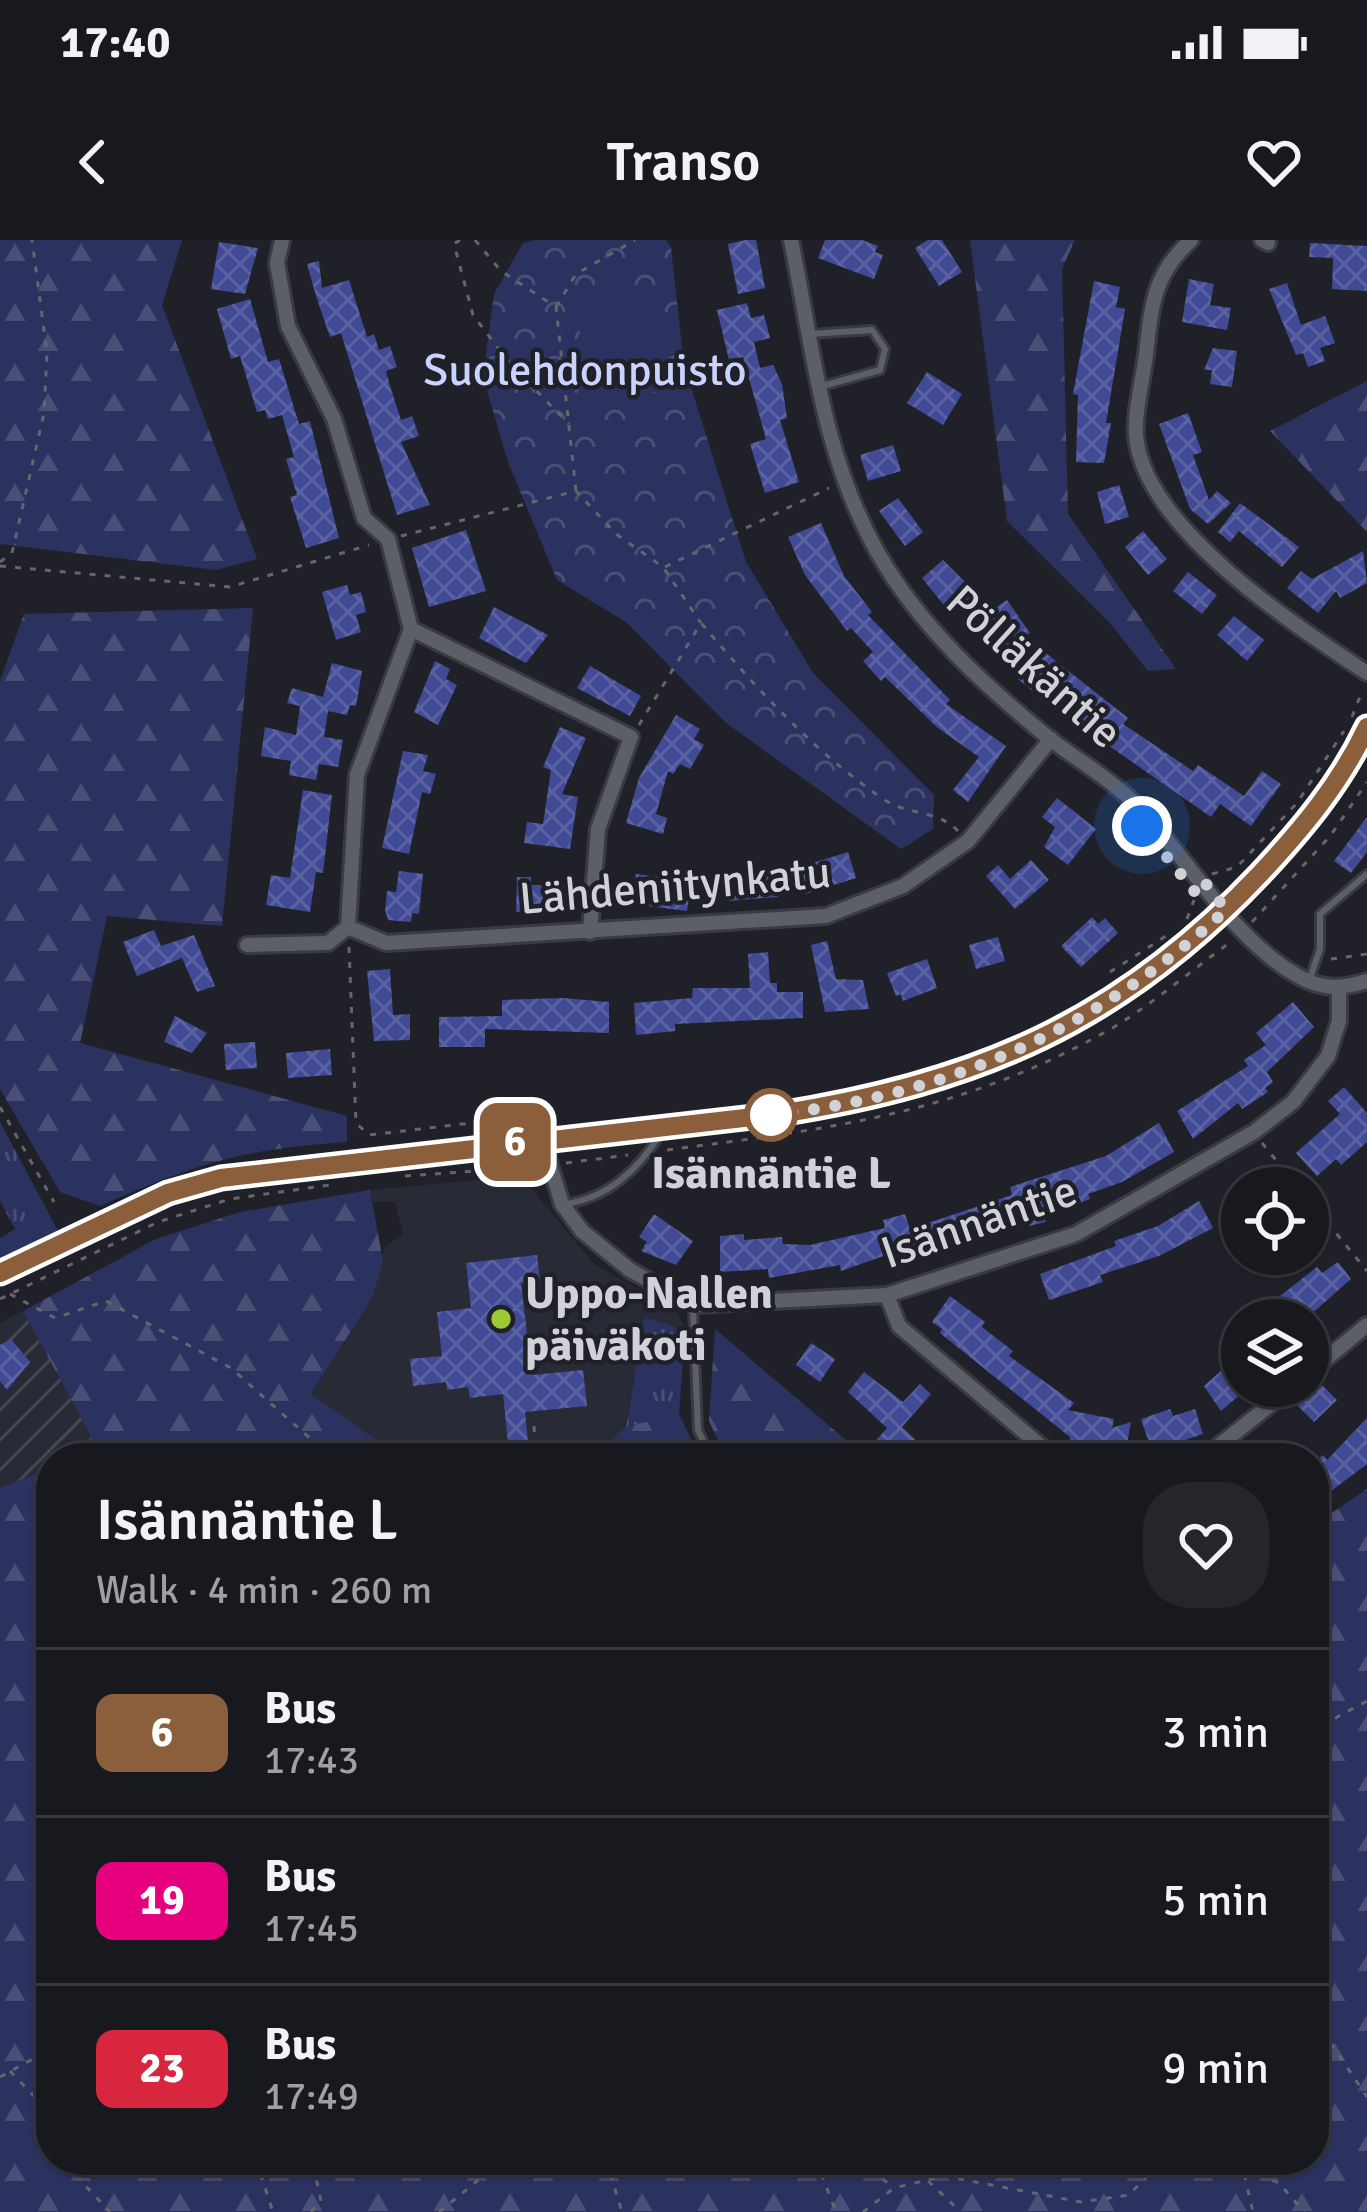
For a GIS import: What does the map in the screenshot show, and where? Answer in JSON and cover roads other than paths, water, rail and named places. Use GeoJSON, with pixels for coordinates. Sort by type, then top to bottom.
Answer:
{"type":"FeatureCollection","features":[{"type":"Feature","properties":{"kind":"main road"},"geometry":{"type":"LineString","coordinates":[[0,1274],[168,1193],[221,1178],[864,1101],[947,1078],[1104,1008],[1226,910],[1323,802],[1367,727]]}},
{"type":"Feature","properties":{"kind":"street"},"geometry":{"type":"LineString","coordinates":[[247,945],[328,943],[349,927],[357,775],[411,629],[388,539],[364,518],[334,419],[288,326],[280,296],[282,240]]}},
{"type":"Feature","properties":{"kind":"street","name":"Pölläkäntie"},"geometry":{"type":"LineString","coordinates":[[791,240],[816,388],[842,482],[879,555],[914,607],[963,663],[1051,740],[1128,797],[1270,958],[1309,982]]}},
{"type":"Feature","properties":{"kind":"street"},"geometry":{"type":"LineString","coordinates":[[1191,240],[1165,264],[1152,304],[1136,437],[1154,490],[1204,550],[1338,656],[1367,673]]}},
{"type":"Feature","properties":{"kind":"street"},"geometry":{"type":"LineString","coordinates":[[411,629],[631,737],[598,830],[590,932]]}},
{"type":"Feature","properties":{"kind":"street","name":"Lähdeniitynkatu"},"geometry":{"type":"LineString","coordinates":[[349,927],[386,943],[826,916],[903,886],[968,841],[1051,740]]}},
{"type":"Feature","properties":{"kind":"street"},"geometry":{"type":"LineString","coordinates":[[1309,982],[1339,990],[1367,982]]}},
{"type":"Feature","properties":{"kind":"street","name":"Isännäntie"},"geometry":{"type":"LineString","coordinates":[[693,1305],[887,1295],[1076,1234],[1254,1132],[1293,1102],[1328,1055],[1339,1021],[1339,990]]}},
{"type":"Feature","properties":{"kind":"street"},"geometry":{"type":"LineString","coordinates":[[542,1139],[562,1204],[582,1231],[630,1270],[693,1305]]}},
{"type":"Feature","properties":{"kind":"street"},"geometry":{"type":"LineString","coordinates":[[887,1295],[899,1326],[1037,1443]]}},
{"type":"Feature","properties":{"kind":"street"},"geometry":{"type":"LineString","coordinates":[[1329,1357],[1367,1325]]}},
{"type":"Feature","properties":{"kind":"street"},"geometry":{"type":"LineString","coordinates":[[1222,1443],[1267,1407]]}},
{"type":"Feature","properties":{"kind":"lane"},"geometry":{"type":"LineString","coordinates":[[810,334],[872,329],[885,349],[880,370],[816,388]]}},
{"type":"Feature","properties":{"kind":"lane"},"geometry":{"type":"LineString","coordinates":[[1309,982],[1317,958],[1320,914],[1367,874]]}},
{"type":"Feature","properties":{"kind":"lane"},"geometry":{"type":"LineString","coordinates":[[562,1204],[597,1199],[637,1166],[665,1126]]}},
{"type":"Feature","properties":{"kind":"lane"},"geometry":{"type":"LineString","coordinates":[[693,1305],[698,1430],[704,1443]]}},
{"type":"Feature","properties":{"kind":"place","name":"Isännäntie L"},"geometry":{"type":"Point","coordinates":[771,1115]}},
{"type":"Feature","properties":{"kind":"place","name":"Uppo-Nallen päiväkoti"},"geometry":{"type":"Point","coordinates":[501,1319]}},
{"type":"Feature","properties":{"kind":"park label","name":"Suolehdonpuisto"},"geometry":{"type":"Point","coordinates":[585,370]}}]}
